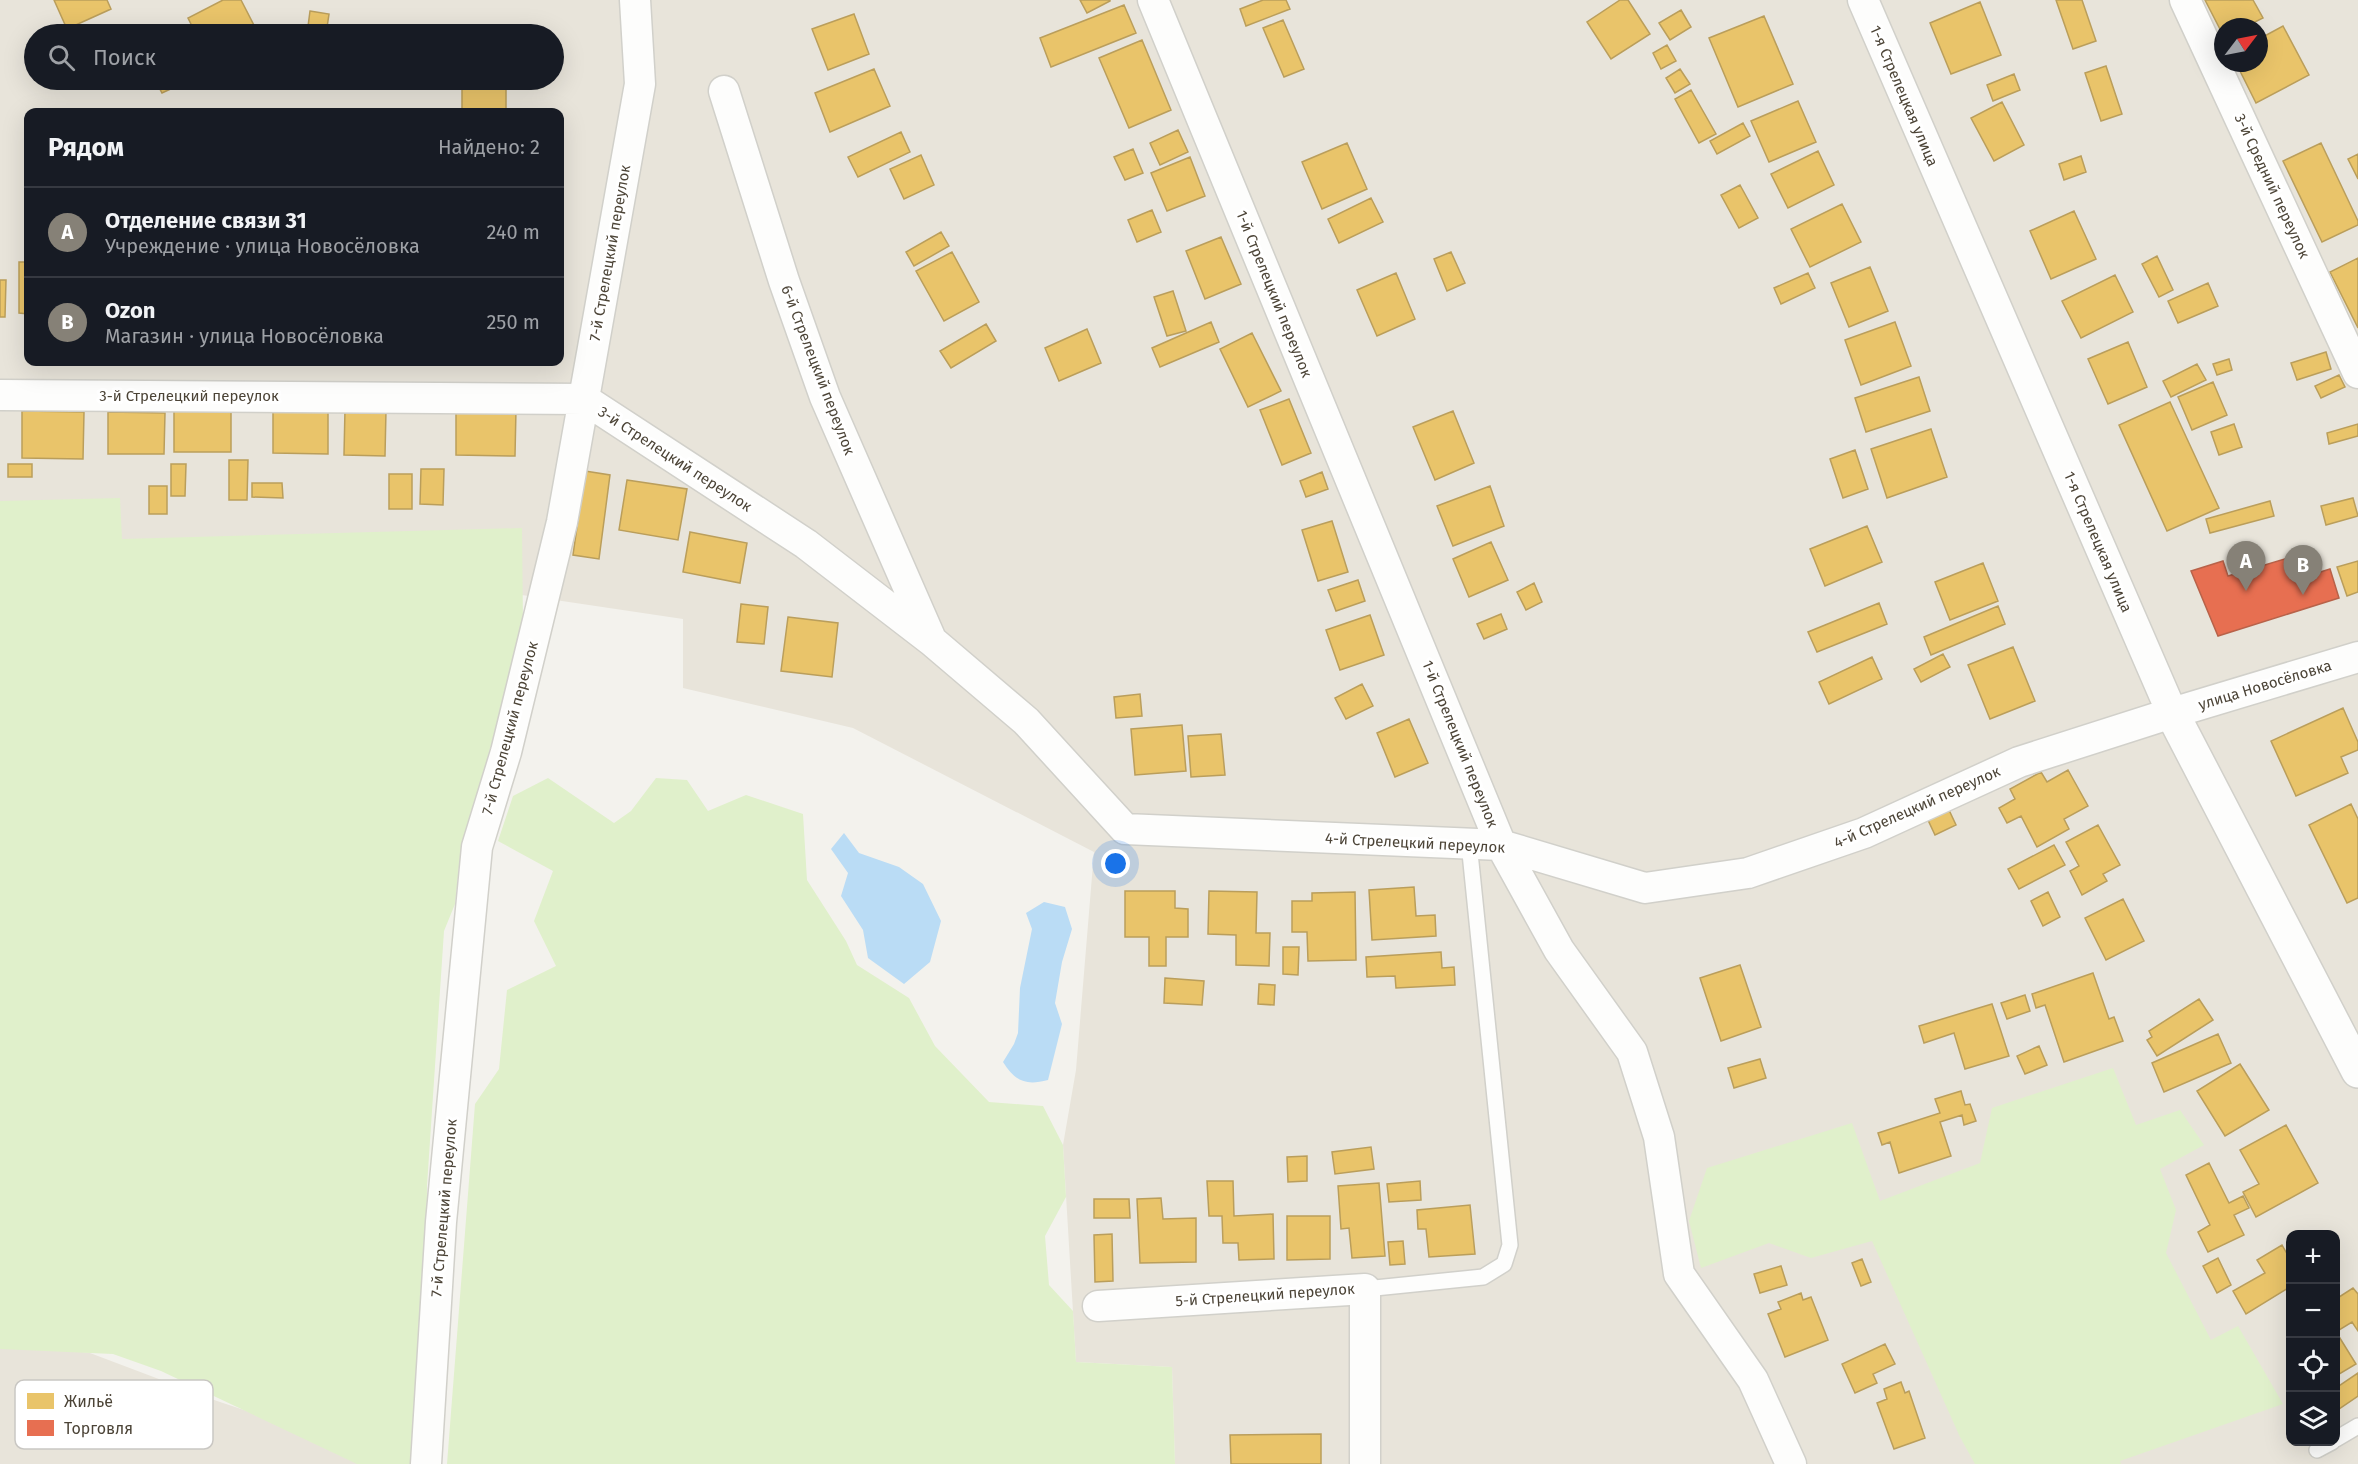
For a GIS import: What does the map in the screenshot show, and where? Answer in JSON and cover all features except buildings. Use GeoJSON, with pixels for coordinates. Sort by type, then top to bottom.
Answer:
{"type":"FeatureCollection","features":[{"type":"Feature","properties":{"kind":"street","name":"7-й Стрелецкий переулок"},"geometry":{"type":"LineString","coordinates":[[426,1464],[441,1222],[477,847],[506,752],[559,533],[584,399],[640,84],[635,0]]}},
{"type":"Feature","properties":{"kind":"street","name":"1-й Стрелецкий переулок"},"geometry":{"type":"LineString","coordinates":[[1153,0],[1501,845],[1559,950],[1632,1052],[1659,1137],[1679,1274],[1753,1380],[1791,1464]]}},
{"type":"Feature","properties":{"kind":"street","name":"1-я Стрелецкая улица"},"geometry":{"type":"LineString","coordinates":[[1863,0],[2172,713],[2358,1071]]}},
{"type":"Feature","properties":{"kind":"street","name":"3-й Средний переулок"},"geometry":{"type":"LineString","coordinates":[[2186,0],[2358,373]]}},
{"type":"Feature","properties":{"kind":"street","name":"6-й Стрелецкий переулок"},"geometry":{"type":"LineString","coordinates":[[724,91],[784,280],[825,397],[932,641]]}},
{"type":"Feature","properties":{"kind":"street","name":"3-й Стрелецкий переулок"},"geometry":{"type":"LineString","coordinates":[[0,394],[584,399],[806,544],[932,641],[1026,721],[1125,829]]}},
{"type":"Feature","properties":{"kind":"street","name":"улица Новосёловка"},"geometry":{"type":"LineString","coordinates":[[2172,713],[2358,657]]}},
{"type":"Feature","properties":{"kind":"street","name":"4-й Стрелецкий переулок"},"geometry":{"type":"LineString","coordinates":[[1125,829],[1501,845],[1645,888],[1748,873],[1864,833],[2019,762],[2172,713]]}},
{"type":"Feature","properties":{"kind":"street","name":"5-й Стрелецкий переулок"},"geometry":{"type":"LineString","coordinates":[[1098,1306],[1365,1289],[1365,1464]]}},
{"type":"Feature","properties":{"kind":"lane"},"geometry":{"type":"LineString","coordinates":[[1365,1289],[1483,1277],[1504,1264],[1510,1245],[1469,843]]}},
{"type":"Feature","properties":{"kind":"lane"},"geometry":{"type":"LineString","coordinates":[[2340,1437],[2358,1426]]}},
{"type":"Feature","properties":{"kind":"lane"},"geometry":{"type":"LineString","coordinates":[[2317,1450],[2324,1446]]}},
{"type":"Feature","properties":{"kind":"shaded area"},"geometry":{"type":"Polygon","coordinates":[[[0,0],[2358,0],[2358,1464],[1175,1464],[1172,1367],[1076,1362],[1063,1145],[1076,1070],[1094,852],[853,728],[683,688],[683,619],[515,594],[0,659],[0,0]]]}},
{"type":"Feature","properties":{"kind":"shaded area"},"geometry":{"type":"Polygon","coordinates":[[[0,1342],[90,1353],[161,1380],[15,1380],[15,1449],[213,1449],[213,1399],[407,1464],[0,1464],[0,1342]]]}},
{"type":"Feature","properties":{"kind":"green space"},"geometry":{"type":"Polygon","coordinates":[[[120,498],[122,539],[522,528],[523,624],[459,866],[455,904],[444,931],[427,1186],[425,1453],[412,1464],[357,1464],[213,1396],[213,1380],[180,1380],[113,1354],[0,1349],[0,501],[120,498]]]}},
{"type":"Feature","properties":{"kind":"green space"},"geometry":{"type":"Polygon","coordinates":[[[548,778],[614,823],[631,811],[656,778],[687,780],[708,811],[746,795],[803,814],[807,880],[846,941],[857,965],[909,998],[935,1046],[989,1102],[1043,1106],[1063,1145],[1066,1197],[1045,1236],[1049,1285],[1073,1311],[1076,1362],[1172,1367],[1175,1464],[447,1464],[475,1104],[499,1069],[507,990],[556,966],[534,921],[553,871],[498,841],[513,796],[548,778]]]}},
{"type":"Feature","properties":{"kind":"green space"},"geometry":{"type":"Polygon","coordinates":[[[2113,1068],[2136,1125],[2180,1110],[2204,1145],[2160,1169],[2176,1210],[2166,1253],[2211,1340],[2238,1326],[2283,1404],[2120,1461],[2121,1464],[1975,1464],[1960,1437],[1872,1241],[1811,1258],[1769,1243],[1701,1268],[1689,1221],[1707,1168],[1852,1123],[1880,1201],[1980,1163],[1992,1108],[2113,1068]]]}},
{"type":"Feature","properties":{"kind":"water"},"geometry":{"type":"Polygon","coordinates":[[[844,833],[859,853],[899,867],[923,884],[941,921],[930,962],[904,984],[868,958],[863,930],[841,896],[848,873],[831,849],[844,833]]]}},
{"type":"Feature","properties":{"kind":"water"},"geometry":{"type":"Polygon","coordinates":[[[1044,902],[1065,907],[1072,929],[1062,962],[1055,1003],[1062,1024],[1048,1080],[1027,1082],[1016,1078],[1003,1062],[1018,1033],[1020,988],[1032,929],[1026,913],[1044,902]]]}},
{"type":"Feature","properties":{"kind":"place","name":"Отделение связи 31"},"geometry":{"type":"Point","coordinates":[2246,591]}},
{"type":"Feature","properties":{"kind":"place","name":"Ozon"},"geometry":{"type":"Point","coordinates":[2303,595]}}]}
